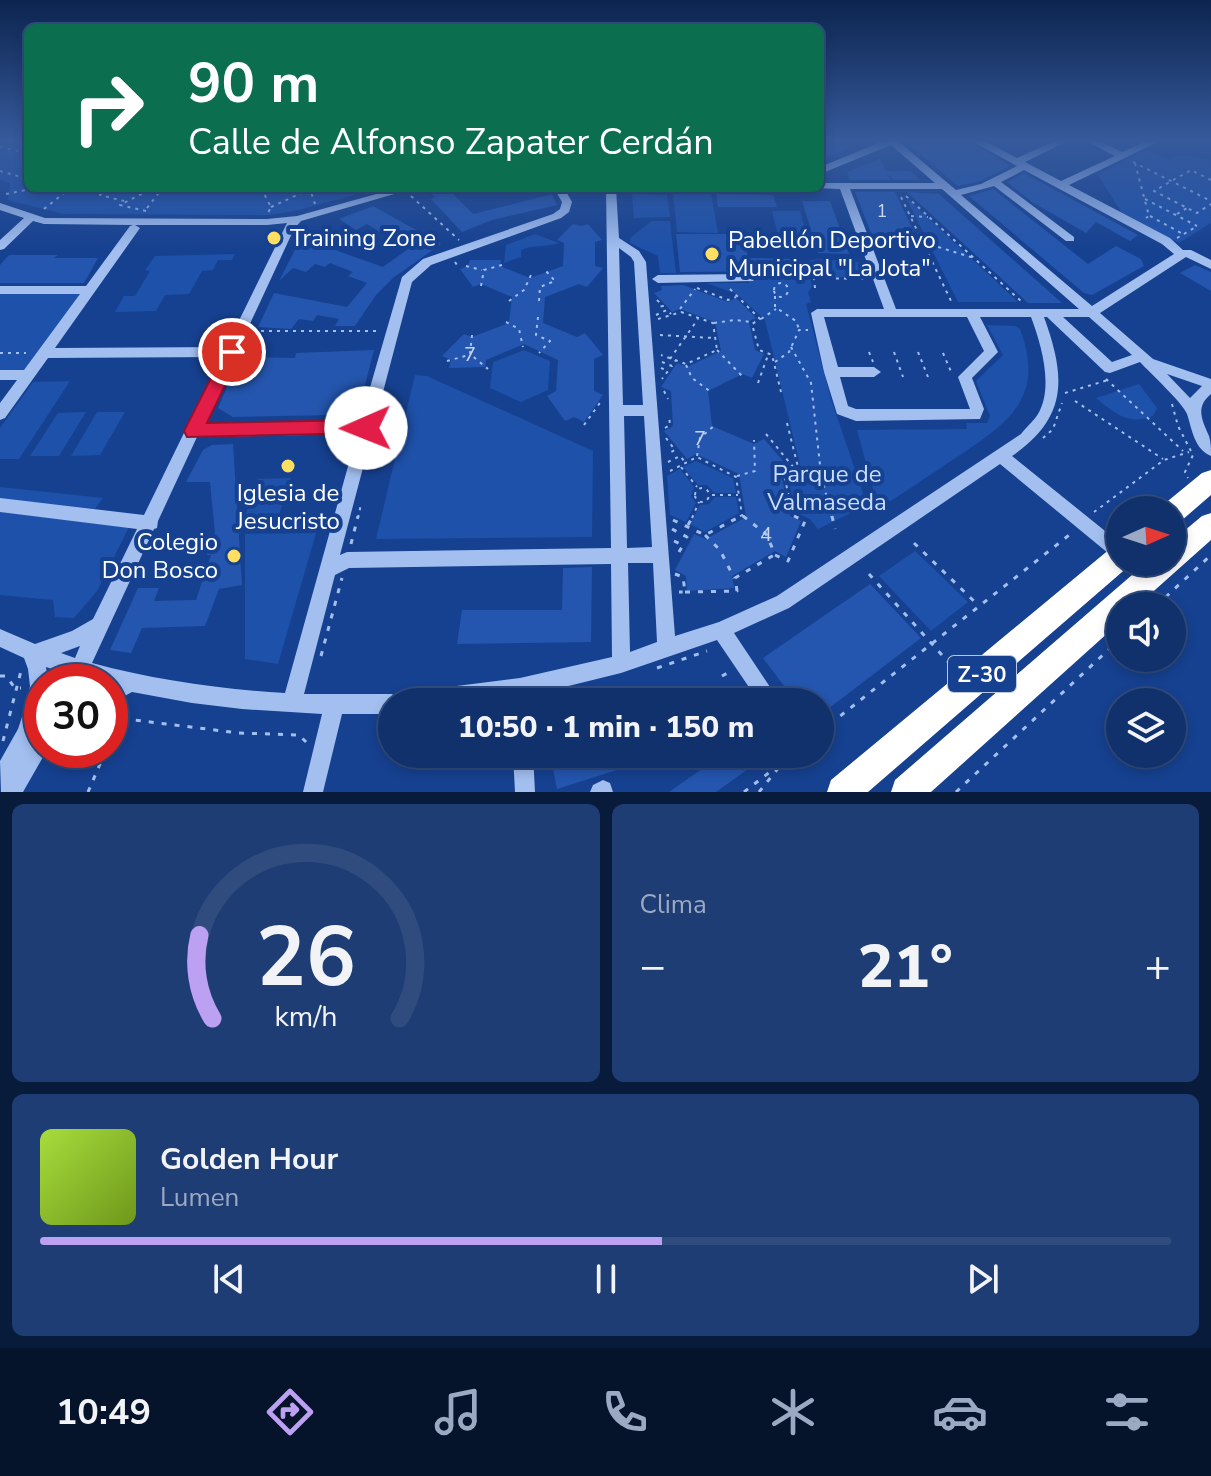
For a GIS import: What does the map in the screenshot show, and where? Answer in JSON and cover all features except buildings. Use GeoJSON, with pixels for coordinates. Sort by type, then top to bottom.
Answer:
{"type":"FeatureCollection","features":[{"type":"Feature","properties":{"kind":"highway"},"geometry":{"type":"LineString","coordinates":[[1186,501],[1206,484]]}},
{"type":"Feature","properties":{"kind":"highway"},"geometry":{"type":"LineString","coordinates":[[1186,546],[1211,524]]}},
{"type":"Feature","properties":{"kind":"highway","name":"Z-30"},"geometry":{"type":"LineString","coordinates":[[843,792],[1106,567]]}},
{"type":"Feature","properties":{"kind":"highway","name":"Z-30"},"geometry":{"type":"LineString","coordinates":[[907,792],[1151,576]]}},
{"type":"Feature","properties":{"kind":"street"},"geometry":{"type":"LineString","coordinates":[[933,177],[1142,356],[1193,410]]}},
{"type":"Feature","properties":{"kind":"street"},"geometry":{"type":"LineString","coordinates":[[824,186],[948,190],[1000,177]]}},
{"type":"Feature","properties":{"kind":"street"},"geometry":{"type":"LineString","coordinates":[[1046,177],[1211,265]]}},
{"type":"Feature","properties":{"kind":"street"},"geometry":{"type":"LineString","coordinates":[[1061,185],[1080,177]]}},
{"type":"Feature","properties":{"kind":"street"},"geometry":{"type":"LineString","coordinates":[[994,181],[1070,239]]}},
{"type":"Feature","properties":{"kind":"street"},"geometry":{"type":"LineString","coordinates":[[844,186],[892,314]]}},
{"type":"Feature","properties":{"kind":"street"},"geometry":{"type":"LineString","coordinates":[[0,206],[35,215],[44,221],[267,222],[297,219],[405,192]]}},
{"type":"Feature","properties":{"kind":"street"},"geometry":{"type":"LineString","coordinates":[[292,703],[328,570],[375,431],[409,275],[427,262],[557,216],[565,210],[567,202],[561,192]]}},
{"type":"Feature","properties":{"kind":"street"},"geometry":{"type":"LineString","coordinates":[[611,192],[621,664]]}},
{"type":"Feature","properties":{"kind":"street"},"geometry":{"type":"LineString","coordinates":[[0,246],[35,215]]}},
{"type":"Feature","properties":{"kind":"street"},"geometry":{"type":"LineString","coordinates":[[83,664],[289,228],[297,219]]}},
{"type":"Feature","properties":{"kind":"street"},"geometry":{"type":"LineString","coordinates":[[0,414],[138,222]]}},
{"type":"Feature","properties":{"kind":"street"},"geometry":{"type":"LineString","coordinates":[[613,239],[635,254],[640,262],[649,410],[665,559],[667,649]]}},
{"type":"Feature","properties":{"kind":"street"},"geometry":{"type":"LineString","coordinates":[[972,314],[991,352],[959,377],[977,409],[973,416],[849,414],[842,410],[818,313],[1091,313],[1180,259],[1180,249]]}},
{"type":"Feature","properties":{"kind":"street"},"geometry":{"type":"LineString","coordinates":[[613,265],[627,257],[640,262]]}},
{"type":"Feature","properties":{"kind":"street"},"geometry":{"type":"LineString","coordinates":[[658,279],[695,284],[749,278]]}},
{"type":"Feature","properties":{"kind":"street"},"geometry":{"type":"LineString","coordinates":[[0,290],[89,290]]}},
{"type":"Feature","properties":{"kind":"street"},"geometry":{"type":"LineString","coordinates":[[1044,314],[1110,368],[1142,356],[1175,373],[1211,386]]}},
{"type":"Feature","properties":{"kind":"street"},"geometry":{"type":"LineString","coordinates":[[543,688],[721,630],[783,602],[1026,438],[1046,413],[1050,392],[1044,314]]}},
{"type":"Feature","properties":{"kind":"street"},"geometry":{"type":"LineString","coordinates":[[44,353],[232,352]]}},
{"type":"Feature","properties":{"kind":"street"},"geometry":{"type":"LineString","coordinates":[[831,372],[874,372]]}},
{"type":"Feature","properties":{"kind":"street"},"geometry":{"type":"LineString","coordinates":[[0,375],[28,375]]}},
{"type":"Feature","properties":{"kind":"street"},"geometry":{"type":"LineString","coordinates":[[1199,451],[1193,410],[1200,394],[1211,386]]}},
{"type":"Feature","properties":{"kind":"street"},"geometry":{"type":"LineString","coordinates":[[616,411],[649,410]]}},
{"type":"Feature","properties":{"kind":"street"},"geometry":{"type":"LineString","coordinates":[[194,431],[375,431]]}},
{"type":"Feature","properties":{"kind":"street"},"geometry":{"type":"LineString","coordinates":[[1000,455],[1106,543]]}},
{"type":"Feature","properties":{"kind":"street"},"geometry":{"type":"LineString","coordinates":[[0,505],[151,523]]}},
{"type":"Feature","properties":{"kind":"street"},"geometry":{"type":"LineString","coordinates":[[328,570],[347,560],[619,555],[665,559]]}},
{"type":"Feature","properties":{"kind":"street"},"geometry":{"type":"LineString","coordinates":[[27,660],[103,624]]}},
{"type":"Feature","properties":{"kind":"street"},"geometry":{"type":"LineString","coordinates":[[721,630],[760,688]]}},
{"type":"Feature","properties":{"kind":"street"},"geometry":{"type":"LineString","coordinates":[[0,638],[39,666],[35,706],[22,742],[0,780]]}},
{"type":"Feature","properties":{"kind":"street"},"geometry":{"type":"LineString","coordinates":[[27,660],[40,664]]}},
{"type":"Feature","properties":{"kind":"street"},"geometry":{"type":"LineString","coordinates":[[128,681],[199,694],[292,703],[378,704]]}},
{"type":"Feature","properties":{"kind":"street"},"geometry":{"type":"LineString","coordinates":[[128,684],[132,682]]}},
{"type":"Feature","properties":{"kind":"street"},"geometry":{"type":"LineString","coordinates":[[313,792],[334,705]]}},
{"type":"Feature","properties":{"kind":"street"},"geometry":{"type":"LineString","coordinates":[[11,792],[26,768]]}},
{"type":"Feature","properties":{"kind":"street"},"geometry":{"type":"LineString","coordinates":[[524,768],[525,792]]}},
{"type":"Feature","properties":{"kind":"path"},"geometry":{"type":"LineString","coordinates":[[1138,177],[1149,216],[1183,234]]}},
{"type":"Feature","properties":{"kind":"path"},"geometry":{"type":"LineString","coordinates":[[1164,177],[1172,181],[1211,202],[1197,213],[1154,191],[1172,181],[1179,177]]}},
{"type":"Feature","properties":{"kind":"path"},"geometry":{"type":"LineString","coordinates":[[6,194],[24,190]]}},
{"type":"Feature","properties":{"kind":"path"},"geometry":{"type":"LineString","coordinates":[[898,190],[953,304]]}},
{"type":"Feature","properties":{"kind":"path"},"geometry":{"type":"LineString","coordinates":[[898,190],[975,259],[1044,314]]}},
{"type":"Feature","properties":{"kind":"path"},"geometry":{"type":"LineString","coordinates":[[35,215],[67,192]]}},
{"type":"Feature","properties":{"kind":"path"},"geometry":{"type":"LineString","coordinates":[[103,192],[100,195],[125,201]]}},
{"type":"Feature","properties":{"kind":"path"},"geometry":{"type":"LineString","coordinates":[[145,192],[120,205],[146,211]]}},
{"type":"Feature","properties":{"kind":"path"},"geometry":{"type":"LineString","coordinates":[[138,222],[160,192]]}},
{"type":"Feature","properties":{"kind":"path"},"geometry":{"type":"LineString","coordinates":[[263,192],[271,207]]}},
{"type":"Feature","properties":{"kind":"path"},"geometry":{"type":"LineString","coordinates":[[267,218],[271,207],[302,192]]}},
{"type":"Feature","properties":{"kind":"path"},"geometry":{"type":"LineString","coordinates":[[309,192],[316,208]]}},
{"type":"Feature","properties":{"kind":"path"},"geometry":{"type":"LineString","coordinates":[[410,192],[463,243]]}},
{"type":"Feature","properties":{"kind":"path"},"geometry":{"type":"LineString","coordinates":[[1144,198],[1197,226],[1183,234],[1180,249]]}},
{"type":"Feature","properties":{"kind":"path"},"geometry":{"type":"LineString","coordinates":[[1175,215],[1187,208]]}},
{"type":"Feature","properties":{"kind":"path"},"geometry":{"type":"LineString","coordinates":[[910,216],[929,217]]}},
{"type":"Feature","properties":{"kind":"path"},"geometry":{"type":"LineString","coordinates":[[1138,222],[1149,216]]}},
{"type":"Feature","properties":{"kind":"path"},"geometry":{"type":"LineString","coordinates":[[871,241],[922,242],[975,259]]}},
{"type":"Feature","properties":{"kind":"path"},"geometry":{"type":"LineString","coordinates":[[466,266],[484,270],[502,265]]}},
{"type":"Feature","properties":{"kind":"path"},"geometry":{"type":"LineString","coordinates":[[481,286],[484,270]]}},
{"type":"Feature","properties":{"kind":"path"},"geometry":{"type":"LineString","coordinates":[[539,301],[540,287],[555,281],[545,270]]}},
{"type":"Feature","properties":{"kind":"path"},"geometry":{"type":"LineString","coordinates":[[509,301],[524,290],[531,275]]}},
{"type":"Feature","properties":{"kind":"path"},"geometry":{"type":"LineString","coordinates":[[815,288],[813,279],[867,279]]}},
{"type":"Feature","properties":{"kind":"path"},"geometry":{"type":"LineString","coordinates":[[695,284],[696,288],[728,300],[737,296],[760,319]]}},
{"type":"Feature","properties":{"kind":"path"},"geometry":{"type":"LineString","coordinates":[[681,312],[695,284]]}},
{"type":"Feature","properties":{"kind":"path"},"geometry":{"type":"LineString","coordinates":[[652,295],[663,306],[653,309]]}},
{"type":"Feature","properties":{"kind":"path"},"geometry":{"type":"LineString","coordinates":[[774,363],[791,347],[799,330],[796,321],[777,308],[776,295]]}},
{"type":"Feature","properties":{"kind":"path"},"geometry":{"type":"LineString","coordinates":[[654,321],[681,312],[713,323],[735,320],[752,324],[777,308]]}},
{"type":"Feature","properties":{"kind":"path"},"geometry":{"type":"LineString","coordinates":[[653,316],[667,310],[672,315]]}},
{"type":"Feature","properties":{"kind":"path"},"geometry":{"type":"LineString","coordinates":[[538,317],[536,335],[550,341],[539,353]]}},
{"type":"Feature","properties":{"kind":"path"},"geometry":{"type":"LineString","coordinates":[[670,359],[698,318]]}},
{"type":"Feature","properties":{"kind":"path"},"geometry":{"type":"LineString","coordinates":[[506,322],[519,329],[523,347]]}},
{"type":"Feature","properties":{"kind":"path"},"geometry":{"type":"LineString","coordinates":[[713,323],[717,350],[743,377]]}},
{"type":"Feature","properties":{"kind":"path"},"geometry":{"type":"LineString","coordinates":[[752,324],[759,350],[769,354],[774,363],[781,392]]}},
{"type":"Feature","properties":{"kind":"path"},"geometry":{"type":"LineString","coordinates":[[799,330],[814,330]]}},
{"type":"Feature","properties":{"kind":"path"},"geometry":{"type":"LineString","coordinates":[[252,331],[384,331]]}},
{"type":"Feature","properties":{"kind":"path"},"geometry":{"type":"LineString","coordinates":[[470,354],[472,335]]}},
{"type":"Feature","properties":{"kind":"path"},"geometry":{"type":"LineString","coordinates":[[655,335],[715,338]]}},
{"type":"Feature","properties":{"kind":"path"},"geometry":{"type":"LineString","coordinates":[[791,347],[811,383],[821,474],[835,529]]}},
{"type":"Feature","properties":{"kind":"path"},"geometry":{"type":"LineString","coordinates":[[656,353],[686,364],[717,350]]}},
{"type":"Feature","properties":{"kind":"path"},"geometry":{"type":"LineString","coordinates":[[894,352],[903,377]]}},
{"type":"Feature","properties":{"kind":"path"},"geometry":{"type":"LineString","coordinates":[[918,352],[928,377]]}},
{"type":"Feature","properties":{"kind":"path"},"geometry":{"type":"LineString","coordinates":[[0,353],[44,353]]}},
{"type":"Feature","properties":{"kind":"path"},"geometry":{"type":"LineString","coordinates":[[943,353],[959,377]]}},
{"type":"Feature","properties":{"kind":"path"},"geometry":{"type":"LineString","coordinates":[[447,361],[470,354]]}},
{"type":"Feature","properties":{"kind":"path"},"geometry":{"type":"LineString","coordinates":[[470,354],[488,369]]}},
{"type":"Feature","properties":{"kind":"path"},"geometry":{"type":"LineString","coordinates":[[758,383],[769,354]]}},
{"type":"Feature","properties":{"kind":"path"},"geometry":{"type":"LineString","coordinates":[[657,360],[672,366],[675,361]]}},
{"type":"Feature","properties":{"kind":"path"},"geometry":{"type":"LineString","coordinates":[[686,364],[692,378],[711,392]]}},
{"type":"Feature","properties":{"kind":"path"},"geometry":{"type":"LineString","coordinates":[[657,367],[668,371],[659,384]]}},
{"type":"Feature","properties":{"kind":"path"},"geometry":{"type":"LineString","coordinates":[[1101,375],[1184,452]]}},
{"type":"Feature","properties":{"kind":"path"},"geometry":{"type":"LineString","coordinates":[[1064,394],[1107,380]]}},
{"type":"Feature","properties":{"kind":"path"},"geometry":{"type":"LineString","coordinates":[[659,389],[667,392],[668,399]]}},
{"type":"Feature","properties":{"kind":"path"},"geometry":{"type":"LineString","coordinates":[[584,425],[606,396]]}},
{"type":"Feature","properties":{"kind":"path"},"geometry":{"type":"LineString","coordinates":[[1168,397],[1199,451]]}},
{"type":"Feature","properties":{"kind":"path"},"geometry":{"type":"LineString","coordinates":[[1075,401],[1164,460]]}},
{"type":"Feature","properties":{"kind":"path"},"geometry":{"type":"LineString","coordinates":[[375,448],[375,431],[385,410]]}},
{"type":"Feature","properties":{"kind":"path"},"geometry":{"type":"LineString","coordinates":[[662,429],[670,425],[669,416]]}},
{"type":"Feature","properties":{"kind":"path"},"geometry":{"type":"LineString","coordinates":[[787,423],[796,468]]}},
{"type":"Feature","properties":{"kind":"path"},"geometry":{"type":"LineString","coordinates":[[697,457],[700,438],[715,425]]}},
{"type":"Feature","properties":{"kind":"path"},"geometry":{"type":"LineString","coordinates":[[663,434],[675,450],[664,455]]}},
{"type":"Feature","properties":{"kind":"path"},"geometry":{"type":"LineString","coordinates":[[766,434],[796,468],[821,474]]}},
{"type":"Feature","properties":{"kind":"path"},"geometry":{"type":"LineString","coordinates":[[697,457],[736,477],[755,471],[754,440]]}},
{"type":"Feature","properties":{"kind":"path"},"geometry":{"type":"LineString","coordinates":[[1090,515],[1164,460],[1184,452],[1199,451]]}},
{"type":"Feature","properties":{"kind":"path"},"geometry":{"type":"LineString","coordinates":[[1199,451],[1185,475],[1206,484]]}},
{"type":"Feature","properties":{"kind":"path"},"geometry":{"type":"LineString","coordinates":[[665,464],[680,456],[686,463]]}},
{"type":"Feature","properties":{"kind":"path"},"geometry":{"type":"LineString","coordinates":[[666,474],[697,457]]}},
{"type":"Feature","properties":{"kind":"path"},"geometry":{"type":"LineString","coordinates":[[680,466],[698,489]]}},
{"type":"Feature","properties":{"kind":"path"},"geometry":{"type":"LineString","coordinates":[[736,477],[742,515],[766,534],[775,555],[788,561],[805,521],[793,515],[784,475],[796,468]]}},
{"type":"Feature","properties":{"kind":"path"},"geometry":{"type":"LineString","coordinates":[[698,489],[707,489],[710,495]]}},
{"type":"Feature","properties":{"kind":"path"},"geometry":{"type":"LineString","coordinates":[[698,489],[695,496],[700,501],[707,501],[710,495]]}},
{"type":"Feature","properties":{"kind":"path"},"geometry":{"type":"LineString","coordinates":[[710,495],[739,495]]}},
{"type":"Feature","properties":{"kind":"path"},"geometry":{"type":"LineString","coordinates":[[687,527],[700,501]]}},
{"type":"Feature","properties":{"kind":"path"},"geometry":{"type":"LineString","coordinates":[[305,657],[322,656],[361,504]]}},
{"type":"Feature","properties":{"kind":"path"},"geometry":{"type":"LineString","coordinates":[[705,535],[742,515]]}},
{"type":"Feature","properties":{"kind":"path"},"geometry":{"type":"LineString","coordinates":[[669,518],[705,535],[720,550],[735,578],[737,591],[674,592]]}},
{"type":"Feature","properties":{"kind":"path"},"geometry":{"type":"LineString","coordinates":[[670,528],[687,537],[692,529]]}},
{"type":"Feature","properties":{"kind":"path"},"geometry":{"type":"LineString","coordinates":[[834,721],[1074,531]]}},
{"type":"Feature","properties":{"kind":"path"},"geometry":{"type":"LineString","coordinates":[[665,559],[683,545],[670,539]]}},
{"type":"Feature","properties":{"kind":"path"},"geometry":{"type":"LineString","coordinates":[[914,543],[980,607]]}},
{"type":"Feature","properties":{"kind":"path"},"geometry":{"type":"LineString","coordinates":[[735,578],[775,555]]}},
{"type":"Feature","properties":{"kind":"path"},"geometry":{"type":"LineString","coordinates":[[1171,592],[1211,555]]}},
{"type":"Feature","properties":{"kind":"path"},"geometry":{"type":"LineString","coordinates":[[673,572],[683,577],[685,592]]}},
{"type":"Feature","properties":{"kind":"path"},"geometry":{"type":"LineString","coordinates":[[869,574],[950,664]]}},
{"type":"Feature","properties":{"kind":"path"},"geometry":{"type":"LineString","coordinates":[[956,792],[1106,652]]}},
{"type":"Feature","properties":{"kind":"path"},"geometry":{"type":"LineString","coordinates":[[0,746],[11,723],[15,688],[27,660]]}},
{"type":"Feature","properties":{"kind":"path"},"geometry":{"type":"LineString","coordinates":[[0,676],[6,676],[15,688]]}},
{"type":"Feature","properties":{"kind":"path"},"geometry":{"type":"LineString","coordinates":[[15,688],[24,687]]}},
{"type":"Feature","properties":{"kind":"path"},"geometry":{"type":"LineString","coordinates":[[128,720],[239,733],[299,735],[307,743]]}},
{"type":"Feature","properties":{"kind":"path"},"geometry":{"type":"LineString","coordinates":[[88,792],[98,768]]}},
{"type":"Feature","properties":{"kind":"path"},"geometry":{"type":"LineString","coordinates":[[744,792],[775,768]]}},
{"type":"Feature","properties":{"kind":"path"},"geometry":{"type":"LineString","coordinates":[[759,792],[778,768]]}},
{"type":"Feature","properties":{"kind":"green space"},"geometry":{"type":"Polygon","coordinates":[[[0,177],[24,177],[24,192],[364,192],[269,215],[64,214],[8,200],[10,183],[0,180],[0,177]]]}},
{"type":"Feature","properties":{"kind":"green space"},"geometry":{"type":"Polygon","coordinates":[[[1099,177],[1211,177],[1211,223],[1179,243],[1122,213],[1099,177]]]}},
{"type":"Feature","properties":{"kind":"green space"},"geometry":{"type":"Polygon","coordinates":[[[673,193],[711,193],[718,233],[677,232],[673,193]]]}},
{"type":"Feature","properties":{"kind":"green space"},"geometry":{"type":"Polygon","coordinates":[[[632,194],[667,195],[670,217],[634,218],[632,194]]]}},
{"type":"Feature","properties":{"kind":"green space"},"geometry":{"type":"Polygon","coordinates":[[[909,200],[1018,302],[958,302],[909,200]]]}},
{"type":"Feature","properties":{"kind":"green space"},"geometry":{"type":"Polygon","coordinates":[[[772,211],[800,211],[810,247],[781,247],[772,211]]]}},
{"type":"Feature","properties":{"kind":"green space"},"geometry":{"type":"Polygon","coordinates":[[[652,221],[670,221],[676,273],[660,273],[658,256],[630,243],[630,238],[652,221]]]}},
{"type":"Feature","properties":{"kind":"green space"},"geometry":{"type":"Polygon","coordinates":[[[535,234],[559,243],[526,248],[521,250],[521,257],[504,263],[506,245],[535,234]]]}},
{"type":"Feature","properties":{"kind":"green space"},"geometry":{"type":"Polygon","coordinates":[[[235,254],[232,260],[218,260],[213,270],[202,271],[189,294],[165,295],[156,311],[115,312],[124,296],[135,296],[150,271],[145,270],[155,256],[235,254]]]}},
{"type":"Feature","properties":{"kind":"green space","name":"Parque de Valmaseda"},"geometry":{"type":"Polygon","coordinates":[[[805,261],[859,262],[864,277],[810,277],[812,287],[808,292],[811,302],[806,304],[830,396],[867,505],[818,529],[810,519],[795,512],[788,477],[801,469],[765,320],[737,294],[706,283],[749,283],[748,274],[804,274],[805,261]]]}},
{"type":"Feature","properties":{"kind":"green space"},"geometry":{"type":"Polygon","coordinates":[[[82,292],[25,371],[0,371],[0,293],[82,292]]]}},
{"type":"Feature","properties":{"kind":"green space"},"geometry":{"type":"Polygon","coordinates":[[[987,325],[1020,329],[1027,352],[1028,371],[1020,403],[981,441],[891,501],[881,502],[874,493],[857,430],[967,429],[966,423],[987,423],[990,416],[976,381],[1003,355],[987,325]]]}},
{"type":"Feature","properties":{"kind":"green space"},"geometry":{"type":"Polygon","coordinates":[[[524,350],[550,361],[548,390],[521,402],[490,388],[493,362],[524,350]]]}},
{"type":"Feature","properties":{"kind":"green space"},"geometry":{"type":"Polygon","coordinates":[[[415,375],[427,376],[593,451],[592,537],[376,539],[415,375]]]}},
{"type":"Feature","properties":{"kind":"green space"},"geometry":{"type":"Polygon","coordinates":[[[70,381],[19,459],[0,459],[0,428],[33,382],[70,381]]]}},
{"type":"Feature","properties":{"kind":"green space"},"geometry":{"type":"Polygon","coordinates":[[[1139,384],[1157,408],[1153,416],[1129,419],[1096,398],[1139,384]]]}},
{"type":"Feature","properties":{"kind":"green space"},"geometry":{"type":"Polygon","coordinates":[[[86,412],[59,456],[30,456],[58,413],[86,412]]]}},
{"type":"Feature","properties":{"kind":"green space"},"geometry":{"type":"Polygon","coordinates":[[[97,412],[125,412],[100,455],[71,456],[97,412]]]}},
{"type":"Feature","properties":{"kind":"green space"},"geometry":{"type":"Polygon","coordinates":[[[696,461],[733,478],[736,493],[714,493],[707,485],[698,485],[683,467],[696,461]]]}},
{"type":"Feature","properties":{"kind":"green space"},"geometry":{"type":"Polygon","coordinates":[[[680,469],[694,487],[691,496],[696,503],[686,522],[670,515],[667,476],[680,469]]]}},
{"type":"Feature","properties":{"kind":"green space"},"geometry":{"type":"Polygon","coordinates":[[[291,478],[277,521],[243,522],[258,479],[291,478]]]}},
{"type":"Feature","properties":{"kind":"green space"},"geometry":{"type":"Polygon","coordinates":[[[0,487],[103,498],[95,509],[0,499],[0,487]]]}},
{"type":"Feature","properties":{"kind":"green space"},"geometry":{"type":"Polygon","coordinates":[[[715,497],[736,497],[739,513],[705,532],[690,524],[700,505],[709,504],[715,497]]]}},
{"type":"Feature","properties":{"kind":"green space"},"geometry":{"type":"Polygon","coordinates":[[[0,510],[130,525],[97,591],[74,618],[55,617],[53,600],[0,595],[0,510]]]}},
{"type":"Feature","properties":{"kind":"green space"},"geometry":{"type":"Polygon","coordinates":[[[316,533],[278,664],[245,659],[245,534],[316,533]]]}},
{"type":"Feature","properties":{"kind":"green space"},"geometry":{"type":"Polygon","coordinates":[[[915,551],[968,602],[931,631],[879,576],[915,551]]]}},
{"type":"Feature","properties":{"kind":"place","name":"Training Zone"},"geometry":{"type":"Point","coordinates":[274,238]}},
{"type":"Feature","properties":{"kind":"place","name":"Pabellón Deportivo Municipal \"La Jota\""},"geometry":{"type":"Point","coordinates":[712,254]}},
{"type":"Feature","properties":{"kind":"place","name":"Iglesia de Jesucristo"},"geometry":{"type":"Point","coordinates":[288,466]}},
{"type":"Feature","properties":{"kind":"place","name":"Colegio Don Bosco"},"geometry":{"type":"Point","coordinates":[234,556]}},
{"type":"Feature","properties":{"kind":"route"},"geometry":{"type":"LineString","coordinates":[[232,352],[194,431],[366,428]]}}]}
